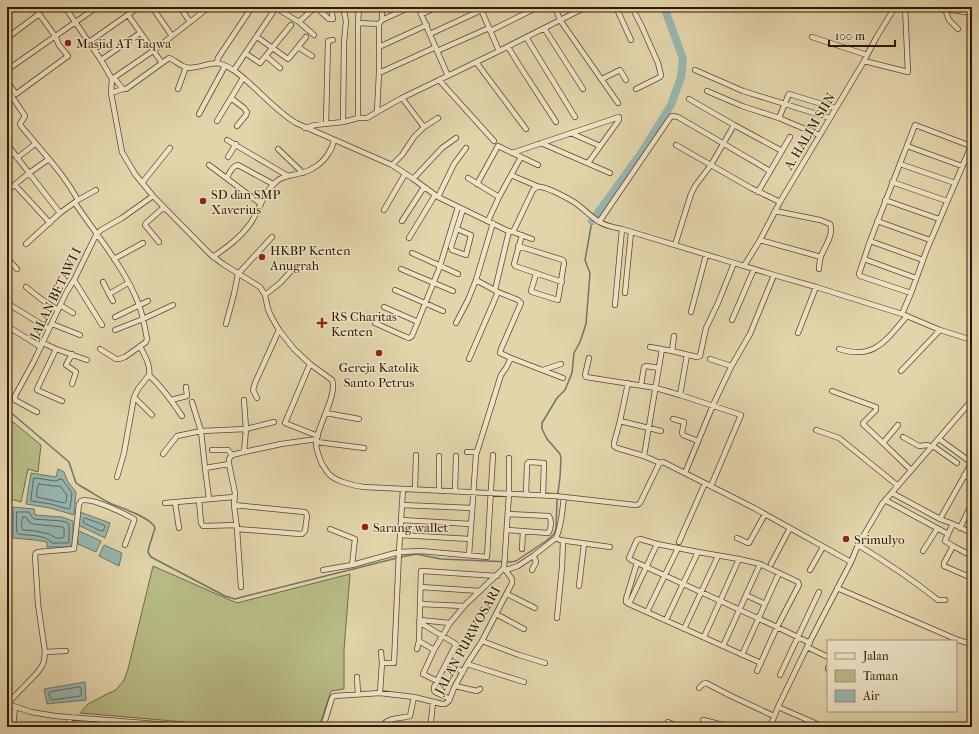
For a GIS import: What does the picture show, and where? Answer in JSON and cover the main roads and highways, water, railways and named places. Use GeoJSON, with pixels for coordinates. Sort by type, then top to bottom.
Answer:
{"type":"FeatureCollection","features":[{"type":"Feature","properties":{"kind":"water"},"geometry":{"type":"Polygon","coordinates":[[[58,469],[64,472],[68,482],[76,492],[74,515],[50,508],[26,504],[31,473],[56,477],[58,469]]]}},
{"type":"Feature","properties":{"kind":"water"},"geometry":{"type":"Polygon","coordinates":[[[13,507],[34,509],[35,515],[62,517],[73,521],[73,547],[47,547],[47,542],[13,538],[13,507]]]}},
{"type":"Feature","properties":{"kind":"water"},"geometry":{"type":"Polygon","coordinates":[[[80,512],[110,523],[105,538],[78,525],[80,512]]]}},
{"type":"Feature","properties":{"kind":"water"},"geometry":{"type":"Polygon","coordinates":[[[77,530],[101,541],[96,552],[78,544],[77,530]]]}},
{"type":"Feature","properties":{"kind":"water"},"geometry":{"type":"Polygon","coordinates":[[[104,545],[122,553],[119,566],[99,556],[104,545]]]}},
{"type":"Feature","properties":{"kind":"water"},"geometry":{"type":"Polygon","coordinates":[[[85,682],[86,700],[47,704],[44,689],[85,682]]]}},
{"type":"Feature","properties":{"kind":"waterway"},"geometry":{"type":"LineString","coordinates":[[592,221],[642,152],[671,105],[681,77],[683,59],[664,7]]}},
{"type":"Feature","properties":{"kind":"waterway"},"geometry":{"type":"LineString","coordinates":[[401,557],[416,554],[441,559],[511,562],[516,561],[554,534],[556,529],[561,459],[560,454],[547,439],[542,429],[542,423],[557,398],[565,390],[572,373],[574,353],[580,342],[586,324],[590,273],[585,260],[592,221]]}},
{"type":"Feature","properties":{"kind":"waterway"},"geometry":{"type":"LineString","coordinates":[[7,407],[9,411],[69,462],[76,483],[108,502],[143,517],[153,524],[155,528],[148,552],[151,557],[225,596],[235,599],[397,558]]}},
{"type":"Feature","properties":{"kind":"place","name":"Masjid AT Taqwa"},"geometry":{"type":"Point","coordinates":[68,43]}},
{"type":"Feature","properties":{"kind":"place","name":"SD dan SMP Xaverius"},"geometry":{"type":"Point","coordinates":[203,201]}},
{"type":"Feature","properties":{"kind":"place","name":"HKBP Kenten Anugrah"},"geometry":{"type":"Point","coordinates":[262,257]}},
{"type":"Feature","properties":{"kind":"place","name":"RS Charitas Kenten"},"geometry":{"type":"Point","coordinates":[322,323]}},
{"type":"Feature","properties":{"kind":"place","name":"Gereja Katolik Santo Petrus"},"geometry":{"type":"Point","coordinates":[379,353]}},
{"type":"Feature","properties":{"kind":"place","name":"Sarang wallet"},"geometry":{"type":"Point","coordinates":[365,527]}},
{"type":"Feature","properties":{"kind":"place","name":"Srimulyo"},"geometry":{"type":"Point","coordinates":[846,539]}}]}
